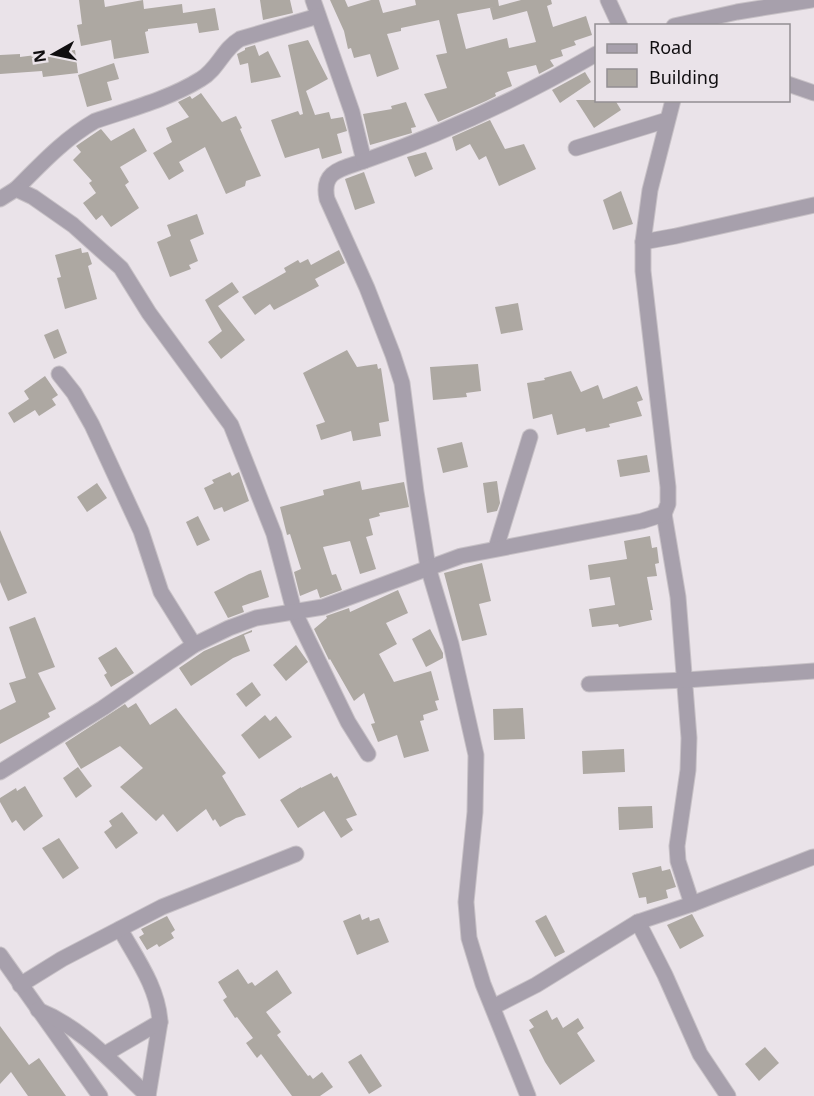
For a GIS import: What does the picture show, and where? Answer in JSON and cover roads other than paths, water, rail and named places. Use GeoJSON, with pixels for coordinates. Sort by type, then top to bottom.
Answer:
{"type":"FeatureCollection","features":[{"type":"Feature","properties":{"kind":"street"},"geometry":{"type":"LineString","coordinates":[[313,0],[349,102],[364,161]]}},
{"type":"Feature","properties":{"kind":"street"},"geometry":{"type":"LineString","coordinates":[[608,0],[619,24]]}},
{"type":"Feature","properties":{"kind":"street"},"geometry":{"type":"LineString","coordinates":[[683,24],[737,12],[811,0]]}},
{"type":"Feature","properties":{"kind":"street"},"geometry":{"type":"LineString","coordinates":[[0,199],[16,189],[50,154],[95,121],[183,89],[201,79],[212,71],[232,44],[240,39],[318,16]]}},
{"type":"Feature","properties":{"kind":"street"},"geometry":{"type":"LineString","coordinates":[[528,1096],[474,957],[466,921],[468,870],[475,812],[476,755],[452,644],[428,567],[402,383],[367,288],[333,215],[324,187],[328,178],[341,169],[410,145],[479,116],[595,55]]}},
{"type":"Feature","properties":{"kind":"street"},"geometry":{"type":"LineString","coordinates":[[790,84],[814,93]]}},
{"type":"Feature","properties":{"kind":"street"},"geometry":{"type":"LineString","coordinates":[[676,102],[667,120],[650,190],[643,242],[643,271],[668,487],[668,504],[664,514],[678,597],[686,680],[688,770],[677,846],[678,861],[692,904]]}},
{"type":"Feature","properties":{"kind":"street"},"geometry":{"type":"LineString","coordinates":[[576,147],[667,120]]}},
{"type":"Feature","properties":{"kind":"street"},"geometry":{"type":"LineString","coordinates":[[16,189],[33,197],[66,220],[122,268],[165,335],[218,405],[239,443],[274,534],[294,611],[348,722],[368,754]]}},
{"type":"Feature","properties":{"kind":"street"},"geometry":{"type":"LineString","coordinates":[[643,242],[814,205]]}},
{"type":"Feature","properties":{"kind":"street"},"geometry":{"type":"LineString","coordinates":[[59,374],[74,393],[92,425],[141,531],[161,592],[194,645]]}},
{"type":"Feature","properties":{"kind":"street"},"geometry":{"type":"LineString","coordinates":[[496,548],[530,437]]}},
{"type":"Feature","properties":{"kind":"street"},"geometry":{"type":"LineString","coordinates":[[0,772],[103,708],[194,645],[256,618],[323,607],[461,556],[642,521],[664,514]]}},
{"type":"Feature","properties":{"kind":"street"},"geometry":{"type":"LineString","coordinates":[[589,684],[814,671]]}},
{"type":"Feature","properties":{"kind":"street"},"geometry":{"type":"LineString","coordinates":[[20,985],[62,959],[175,901],[296,854]]}},
{"type":"Feature","properties":{"kind":"street"},"geometry":{"type":"LineString","coordinates":[[493,1007],[537,985],[638,922],[692,904],[813,857]]}},
{"type":"Feature","properties":{"kind":"street"},"geometry":{"type":"LineString","coordinates":[[638,922],[665,975],[700,1054],[728,1096]]}},
{"type":"Feature","properties":{"kind":"street"},"geometry":{"type":"LineString","coordinates":[[120,928],[153,988],[157,1001],[160,1022],[148,1096]]}},
{"type":"Feature","properties":{"kind":"street"},"geometry":{"type":"LineString","coordinates":[[0,955],[100,1096]]}},
{"type":"Feature","properties":{"kind":"street"},"geometry":{"type":"LineString","coordinates":[[37,1009],[80,1032],[148,1096]]}},
{"type":"Feature","properties":{"kind":"street"},"geometry":{"type":"LineString","coordinates":[[105,1054],[160,1022]]}}]}
